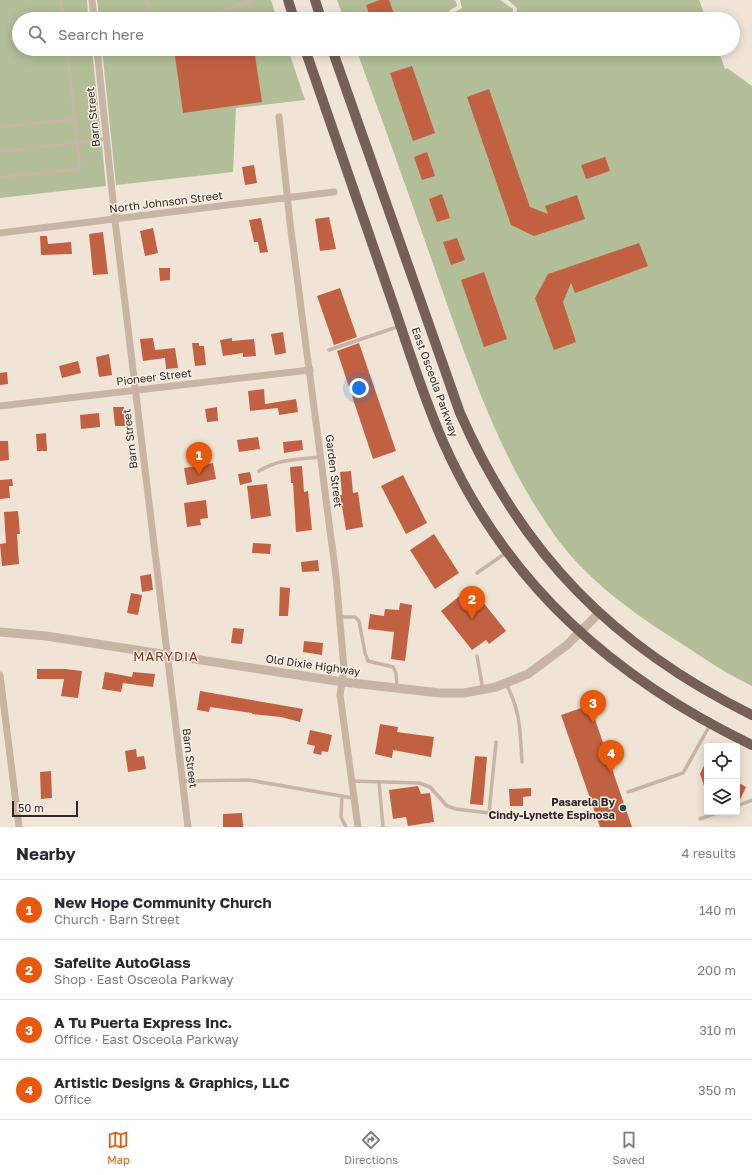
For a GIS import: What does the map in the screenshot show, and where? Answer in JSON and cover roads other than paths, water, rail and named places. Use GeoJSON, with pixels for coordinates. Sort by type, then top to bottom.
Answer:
{"type":"FeatureCollection","features":[{"type":"Feature","properties":{"kind":"main road"},"geometry":{"type":"LineString","coordinates":[[288,0],[292,12]]}},
{"type":"Feature","properties":{"kind":"main road"},"geometry":{"type":"LineString","coordinates":[[315,0],[319,12]]}},
{"type":"Feature","properties":{"kind":"main road","name":"East Osceola Parkway"},"geometry":{"type":"LineString","coordinates":[[307,56],[428,405],[444,444],[473,499],[508,552],[547,600],[580,633],[641,682],[710,725],[752,745]]}},
{"type":"Feature","properties":{"kind":"main road","name":"East Osceola Parkway"},"geometry":{"type":"LineString","coordinates":[[334,56],[460,413],[493,480],[525,528],[565,578],[599,614],[645,652],[669,669],[752,715]]}},
{"type":"Feature","properties":{"kind":"street"},"geometry":{"type":"LineString","coordinates":[[92,0],[93,12]]}},
{"type":"Feature","properties":{"kind":"street","name":"Barn Street"},"geometry":{"type":"LineString","coordinates":[[98,56],[114,220],[188,827]]}},
{"type":"Feature","properties":{"kind":"street","name":"Garden Street"},"geometry":{"type":"LineString","coordinates":[[279,117],[290,223],[336,576],[344,669],[340,696],[358,827]]}},
{"type":"Feature","properties":{"kind":"street","name":"North Johnson Street"},"geometry":{"type":"LineString","coordinates":[[0,233],[334,192]]}},
{"type":"Feature","properties":{"kind":"street","name":"Pioneer Street"},"geometry":{"type":"LineString","coordinates":[[0,406],[310,370]]}},
{"type":"Feature","properties":{"kind":"street","name":"Old Dixie Highway"},"geometry":{"type":"LineString","coordinates":[[0,632],[46,636],[166,656],[342,682],[440,693],[464,693],[483,691],[506,684],[541,666],[580,633],[599,614]]}},
{"type":"Feature","properties":{"kind":"street"},"geometry":{"type":"LineString","coordinates":[[0,675],[19,827]]}},
{"type":"Feature","properties":{"kind":"lane"},"geometry":{"type":"LineString","coordinates":[[61,0],[62,12]]}},
{"type":"Feature","properties":{"kind":"lane"},"geometry":{"type":"LineString","coordinates":[[146,0],[150,12]]}},
{"type":"Feature","properties":{"kind":"lane"},"geometry":{"type":"LineString","coordinates":[[221,12],[250,1]]}},
{"type":"Feature","properties":{"kind":"lane"},"geometry":{"type":"LineString","coordinates":[[0,177],[80,169],[68,56]]}},
{"type":"Feature","properties":{"kind":"lane"},"geometry":{"type":"LineString","coordinates":[[0,127],[75,119]]}},
{"type":"Feature","properties":{"kind":"lane"},"geometry":{"type":"LineString","coordinates":[[0,152],[106,139]]}},
{"type":"Feature","properties":{"kind":"lane"},"geometry":{"type":"LineString","coordinates":[[329,350],[401,325]]}},
{"type":"Feature","properties":{"kind":"lane"},"geometry":{"type":"LineString","coordinates":[[259,471],[273,463],[284,460],[321,456]]}},
{"type":"Feature","properties":{"kind":"lane"},"geometry":{"type":"LineString","coordinates":[[477,573],[508,552]]}},
{"type":"Feature","properties":{"kind":"lane"},"geometry":{"type":"LineString","coordinates":[[340,617],[355,617],[359,621],[368,661],[393,667],[396,673],[397,688]]}},
{"type":"Feature","properties":{"kind":"lane"},"geometry":{"type":"LineString","coordinates":[[477,656],[483,691]]}},
{"type":"Feature","properties":{"kind":"lane"},"geometry":{"type":"LineString","coordinates":[[506,684],[516,703],[522,762]]}},
{"type":"Feature","properties":{"kind":"lane"},"geometry":{"type":"LineString","coordinates":[[628,792],[683,773],[710,725]]}},
{"type":"Feature","properties":{"kind":"lane"},"geometry":{"type":"LineString","coordinates":[[352,781],[419,783],[430,787],[447,806],[456,810],[489,813],[496,742]]}},
{"type":"Feature","properties":{"kind":"lane"},"geometry":{"type":"LineString","coordinates":[[182,781],[249,780],[354,798]]}},
{"type":"Feature","properties":{"kind":"lane"},"geometry":{"type":"LineString","coordinates":[[379,782],[382,827]]}},
{"type":"Feature","properties":{"kind":"lane"},"geometry":{"type":"LineString","coordinates":[[342,796],[341,817],[346,827]]}},
{"type":"Feature","properties":{"kind":"lane"},"geometry":{"type":"LineString","coordinates":[[740,805],[752,800]]}},
{"type":"Feature","properties":{"kind":"lane"},"geometry":{"type":"LineString","coordinates":[[700,819],[711,815]]}},
{"type":"Feature","properties":{"kind":"place","name":"New Hope Community Church"},"geometry":{"type":"Point","coordinates":[199,475]}},
{"type":"Feature","properties":{"kind":"place","name":"Safelite AutoGlass"},"geometry":{"type":"Point","coordinates":[472,619]}},
{"type":"Feature","properties":{"kind":"place","name":"A Tu Puerta Express Inc."},"geometry":{"type":"Point","coordinates":[593,723]}},
{"type":"Feature","properties":{"kind":"place","name":"Artistic Designs & Graphics, LLC"},"geometry":{"type":"Point","coordinates":[611,773]}},
{"type":"Feature","properties":{"kind":"place","name":"Pasarela By Cindy-Lynette Espinosa"},"geometry":{"type":"Point","coordinates":[623,808]}},
{"type":"Feature","properties":{"kind":"district","name":"MARYDIA"},"geometry":{"type":"Point","coordinates":[166,656]}}]}
